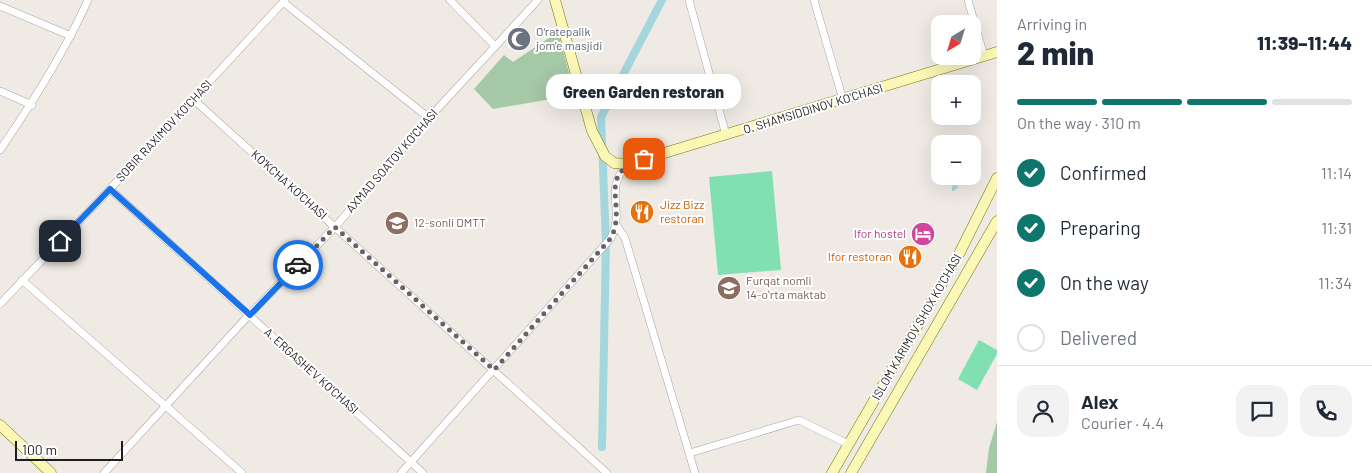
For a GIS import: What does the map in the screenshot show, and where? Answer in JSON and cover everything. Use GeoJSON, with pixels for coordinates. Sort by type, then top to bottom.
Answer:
{"type":"FeatureCollection","features":[{"type":"Feature","properties":{"kind":"main road"},"geometry":{"type":"LineString","coordinates":[[555,0],[592,131],[602,152],[614,163],[628,164]]}},
{"type":"Feature","properties":{"kind":"main road","name":"O. SHAMSIDDINOV KO'CHASI"},"geometry":{"type":"LineString","coordinates":[[628,164],[726,136],[997,52]]}},
{"type":"Feature","properties":{"kind":"main road","name":"ISLOM KARIMOV SHOX KO'CHASI"},"geometry":{"type":"LineString","coordinates":[[832,473],[958,254],[997,178]]}},
{"type":"Feature","properties":{"kind":"main road","name":"ISLOM KARIMOV SHOX KO'CHASI"},"geometry":{"type":"LineString","coordinates":[[851,473],[997,221]]}},
{"type":"Feature","properties":{"kind":"main road"},"geometry":{"type":"LineString","coordinates":[[880,390],[880,395],[884,401],[890,402],[894,399]]}},
{"type":"Feature","properties":{"kind":"main road"},"geometry":{"type":"LineString","coordinates":[[0,425],[51,473]]}},
{"type":"Feature","properties":{"kind":"main road"},"geometry":{"type":"LineString","coordinates":[[847,447],[858,451],[859,458]]}},
{"type":"Feature","properties":{"kind":"street"},"geometry":{"type":"LineString","coordinates":[[0,150],[32,105],[72,36],[88,0]]}},
{"type":"Feature","properties":{"kind":"street"},"geometry":{"type":"LineString","coordinates":[[450,0],[494,45]]}},
{"type":"Feature","properties":{"kind":"street","name":"AXMAD SOATOV KO'CHASI"},"geometry":{"type":"LineString","coordinates":[[104,473],[250,315],[335,227],[494,45],[538,0]]}},
{"type":"Feature","properties":{"kind":"street"},"geometry":{"type":"LineString","coordinates":[[689,0],[726,136]]}},
{"type":"Feature","properties":{"kind":"street"},"geometry":{"type":"LineString","coordinates":[[814,0],[843,100]]}},
{"type":"Feature","properties":{"kind":"street"},"geometry":{"type":"LineString","coordinates":[[968,0],[984,56]]}},
{"type":"Feature","properties":{"kind":"street"},"geometry":{"type":"LineString","coordinates":[[284,1],[429,118]]}},
{"type":"Feature","properties":{"kind":"street","name":"SOBIR RAXIMOV KO'CHASI"},"geometry":{"type":"LineString","coordinates":[[0,304],[110,189],[284,1]]}},
{"type":"Feature","properties":{"kind":"street"},"geometry":{"type":"LineString","coordinates":[[0,6],[72,36]]}},
{"type":"Feature","properties":{"kind":"street"},"geometry":{"type":"LineString","coordinates":[[0,91],[32,105]]}},
{"type":"Feature","properties":{"kind":"street","name":"KO'KCHA KO'CHASI"},"geometry":{"type":"LineString","coordinates":[[194,99],[607,473]]}},
{"type":"Feature","properties":{"kind":"street"},"geometry":{"type":"LineString","coordinates":[[401,473],[611,238],[617,226],[615,182],[628,164]]}},
{"type":"Feature","properties":{"kind":"street","name":"A. ERGASHEV KO'CHASI"},"geometry":{"type":"LineString","coordinates":[[110,189],[423,473]]}},
{"type":"Feature","properties":{"kind":"street"},"geometry":{"type":"LineString","coordinates":[[617,226],[625,238],[695,473]]}},
{"type":"Feature","properties":{"kind":"street"},"geometry":{"type":"LineString","coordinates":[[22,280],[242,473]]}},
{"type":"Feature","properties":{"kind":"street"},"geometry":{"type":"LineString","coordinates":[[690,453],[799,420],[847,447]]}},
{"type":"Feature","properties":{"kind":"green space"},"geometry":{"type":"Polygon","coordinates":[[[558,32],[575,95],[493,109],[474,89],[504,55],[513,62],[558,32]]]}},
{"type":"Feature","properties":{"kind":"green space"},"geometry":{"type":"Polygon","coordinates":[[[772,171],[781,270],[718,275],[709,177],[772,171]]]}},
{"type":"Feature","properties":{"kind":"green space"},"geometry":{"type":"Polygon","coordinates":[[[979,340],[997,350],[997,354],[977,390],[958,379],[979,340]]]}},
{"type":"Feature","properties":{"kind":"green space"},"geometry":{"type":"Polygon","coordinates":[[[997,422],[997,473],[986,473],[989,448],[997,422]]]}},
{"type":"Feature","properties":{"kind":"waterway"},"geometry":{"type":"LineString","coordinates":[[602,447],[606,243],[601,117],[662,0]]}},
{"type":"Feature","properties":{"kind":"waterway"},"geometry":{"type":"LineString","coordinates":[[957,182],[957,185],[955,184],[957,182]]}},
{"type":"Feature","properties":{"kind":"waterway"},"geometry":{"type":"LineString","coordinates":[[954,184],[957,185],[956,188],[953,187],[954,184]]}},
{"type":"Feature","properties":{"kind":"waterway"},"geometry":{"type":"LineString","coordinates":[[953,187],[955,188],[953,190],[953,187]]}},
{"type":"Feature","properties":{"kind":"way so far"},"geometry":{"type":"LineString","coordinates":[[298,265],[335,227],[494,370],[611,238],[617,226],[615,182],[620,172],[628,164],[644,159]]}},
{"type":"Feature","properties":{"kind":"place","name":"O'ratepalik jom'e masjidi"},"geometry":{"type":"Point","coordinates":[519,39]}},
{"type":"Feature","properties":{"kind":"place","name":"Green Garden restoran"},"geometry":{"type":"Point","coordinates":[644,159]}},
{"type":"Feature","properties":{"kind":"place","name":"Jizz Bizz restoran"},"geometry":{"type":"Point","coordinates":[642,212]}},
{"type":"Feature","properties":{"kind":"place","name":"12-sonli DMTT"},"geometry":{"type":"Point","coordinates":[397,223]}},
{"type":"Feature","properties":{"kind":"place","name":"Ifor hostel"},"geometry":{"type":"Point","coordinates":[923,234]}},
{"type":"Feature","properties":{"kind":"place","name":"Ifor restoran"},"geometry":{"type":"Point","coordinates":[910,257]}},
{"type":"Feature","properties":{"kind":"place","name":"Furqat nomli 14-oʻrta maktab"},"geometry":{"type":"Point","coordinates":[729,288]}},
{"type":"Feature","properties":{"kind":"route"},"geometry":{"type":"LineString","coordinates":[[60,241],[110,189],[250,315],[298,265]]}}]}
